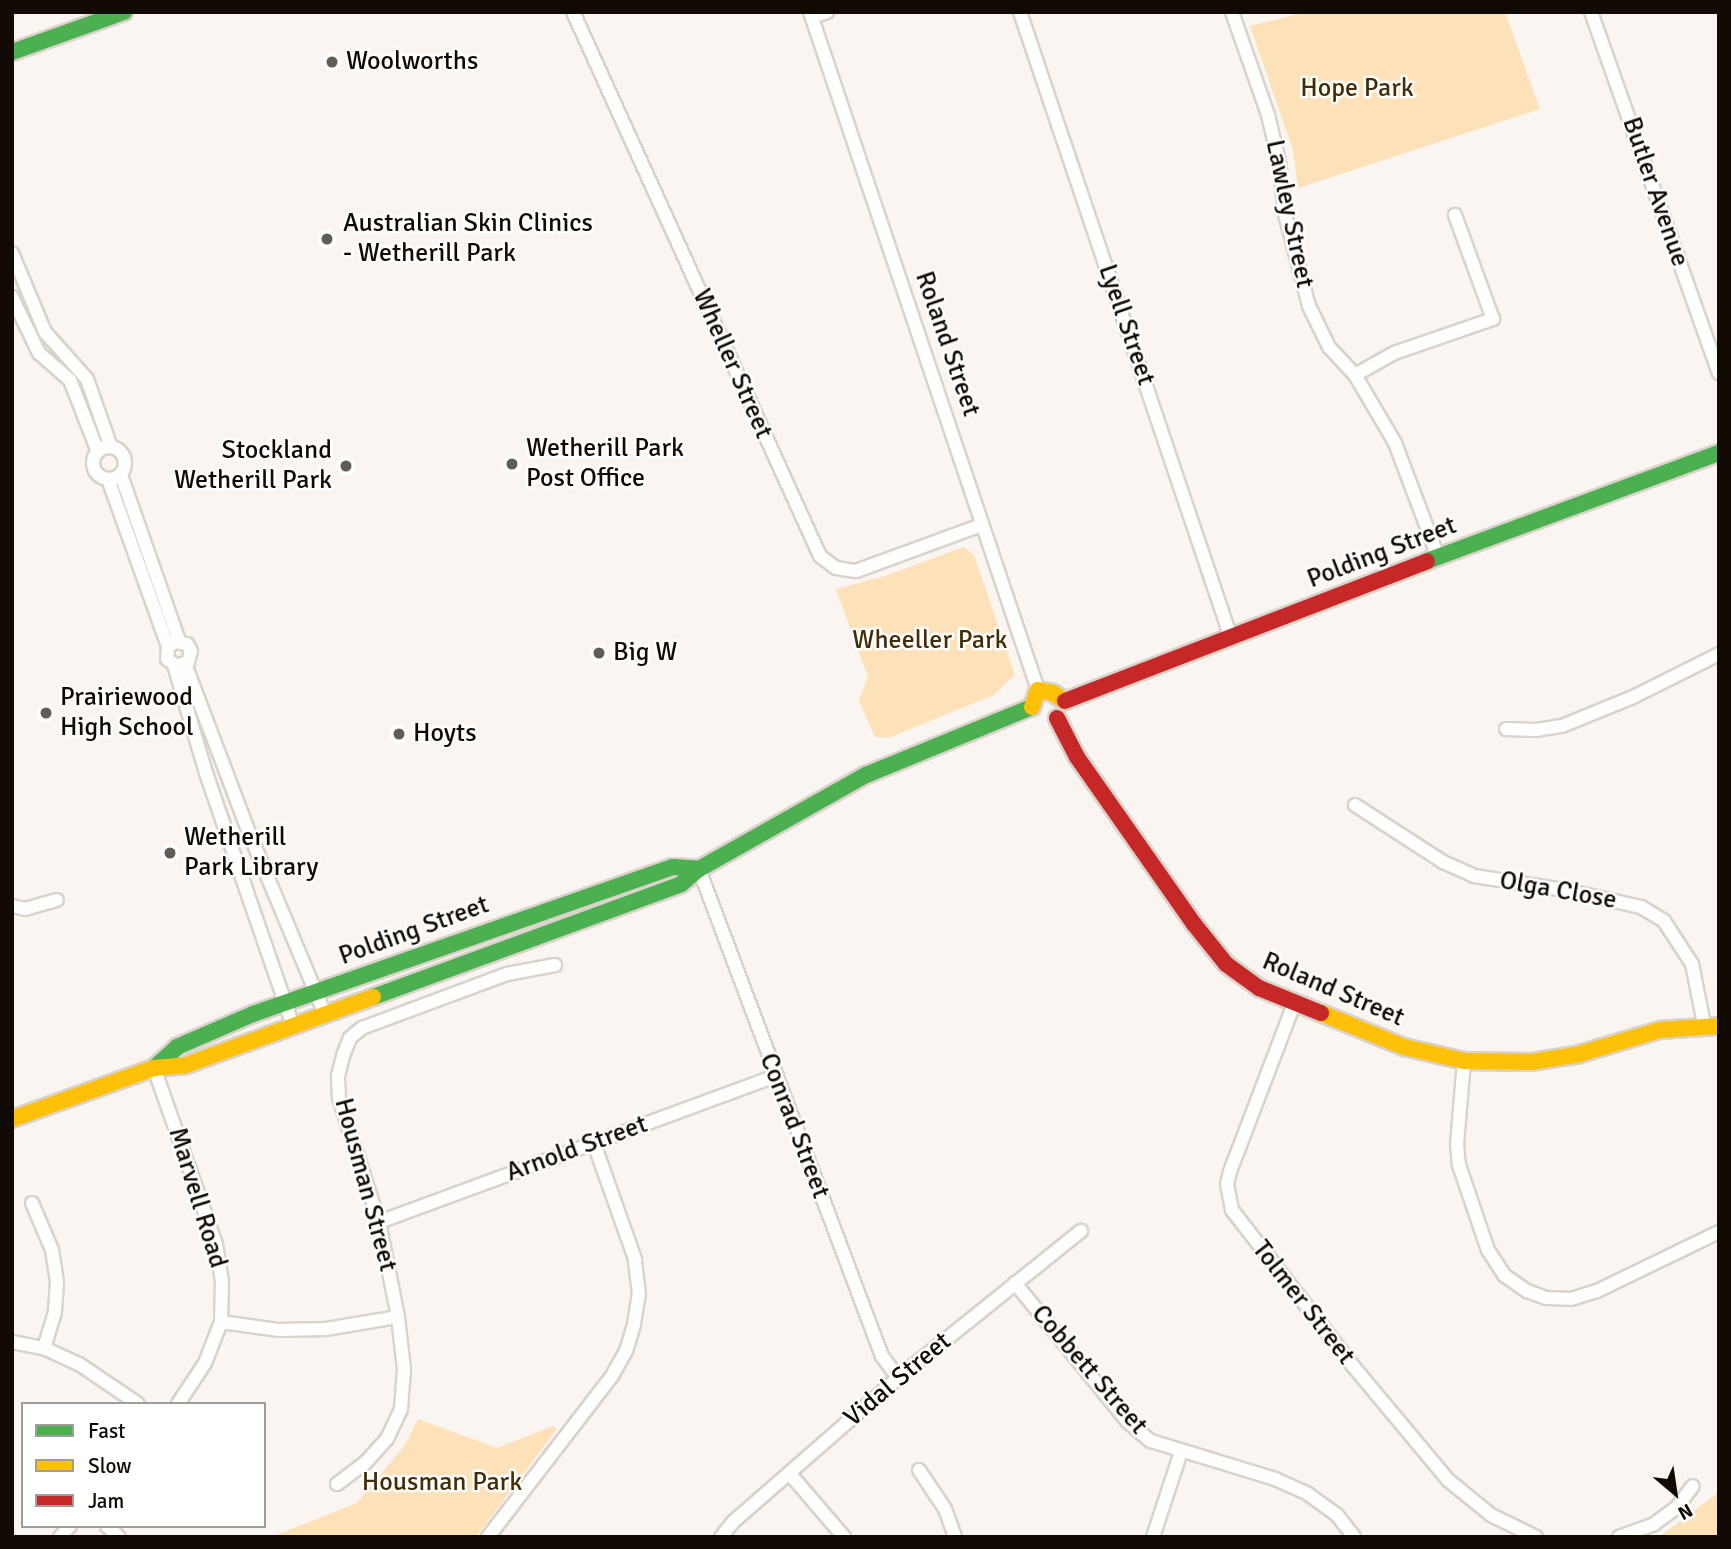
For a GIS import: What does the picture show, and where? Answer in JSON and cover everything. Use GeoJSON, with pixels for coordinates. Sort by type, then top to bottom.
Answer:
{"type":"FeatureCollection","features":[{"type":"Feature","properties":{"kind":"main road"},"geometry":{"type":"LineString","coordinates":[[12,51],[93,18],[124,12]]}},
{"type":"Feature","properties":{"kind":"main road","name":"Polding Street"},"geometry":{"type":"LineString","coordinates":[[1065,701],[1438,557],[1719,453]]}},
{"type":"Feature","properties":{"kind":"main road"},"geometry":{"type":"LineString","coordinates":[[1038,690],[1053,693],[1065,701],[1066,706],[1058,718],[1050,718],[1032,707],[1034,694],[1038,690]]}},
{"type":"Feature","properties":{"kind":"main road","name":"Polding Street"},"geometry":{"type":"LineString","coordinates":[[12,1119],[154,1068],[186,1065],[681,884],[699,869],[866,775],[1032,707]]}},
{"type":"Feature","properties":{"kind":"main road","name":"Roland Street"},"geometry":{"type":"LineString","coordinates":[[1058,718],[1077,757],[1226,964],[1259,988],[1404,1047],[1464,1061],[1531,1062],[1576,1055],[1660,1030],[1711,1025]]}},
{"type":"Feature","properties":{"kind":"main road","name":"Polding Street"},"geometry":{"type":"LineString","coordinates":[[154,1068],[177,1047],[315,992],[673,867],[699,869]]}},
{"type":"Feature","properties":{"kind":"street","name":"Wheller Street"},"geometry":{"type":"LineString","coordinates":[[573,12],[820,556],[836,568],[856,571],[982,525]]}},
{"type":"Feature","properties":{"kind":"street"},"geometry":{"type":"LineString","coordinates":[[811,15],[827,12]]}},
{"type":"Feature","properties":{"kind":"street","name":"Lyell Street"},"geometry":{"type":"LineString","coordinates":[[1020,12],[1231,638]]}},
{"type":"Feature","properties":{"kind":"street","name":"Lawley Street"},"geometry":{"type":"LineString","coordinates":[[1232,12],[1271,127],[1279,161],[1285,214],[1309,306],[1329,347],[1354,375],[1395,443],[1438,557]]}},
{"type":"Feature","properties":{"kind":"street","name":"Butler Avenue"},"geometry":{"type":"LineString","coordinates":[[1591,12],[1719,373]]}},
{"type":"Feature","properties":{"kind":"street","name":"Roland Street"},"geometry":{"type":"LineString","coordinates":[[811,15],[1038,690]]}},
{"type":"Feature","properties":{"kind":"street"},"geometry":{"type":"LineString","coordinates":[[1354,375],[1394,353],[1493,319],[1455,215]]}},
{"type":"Feature","properties":{"kind":"street"},"geometry":{"type":"LineString","coordinates":[[12,253],[45,332],[87,379],[104,450]]}},
{"type":"Feature","properties":{"kind":"street"},"geometry":{"type":"LineString","coordinates":[[12,297],[39,353],[69,380],[104,450]]}},
{"type":"Feature","properties":{"kind":"street"},"geometry":{"type":"LineString","coordinates":[[121,475],[108,480],[100,477],[94,468],[94,457],[104,450],[120,451],[125,460],[121,475],[174,644]]}},
{"type":"Feature","properties":{"kind":"street"},"geometry":{"type":"LineString","coordinates":[[108,480],[174,644]]}},
{"type":"Feature","properties":{"kind":"street"},"geometry":{"type":"LineString","coordinates":[[174,644],[166,655],[179,665],[324,1014]]}},
{"type":"Feature","properties":{"kind":"street"},"geometry":{"type":"LineString","coordinates":[[174,644],[187,644],[191,650],[179,665]]}},
{"type":"Feature","properties":{"kind":"street"},"geometry":{"type":"LineString","coordinates":[[1506,729],[1536,730],[1562,726],[1633,696],[1719,654]]}},
{"type":"Feature","properties":{"kind":"street"},"geometry":{"type":"LineString","coordinates":[[179,665],[224,827],[293,1026]]}},
{"type":"Feature","properties":{"kind":"street","name":"Olga Close"},"geometry":{"type":"LineString","coordinates":[[1355,805],[1443,862],[1474,876],[1571,891],[1641,907],[1664,921],[1692,964],[1711,1025]]}},
{"type":"Feature","properties":{"kind":"street"},"geometry":{"type":"LineString","coordinates":[[224,827],[244,819]]}},
{"type":"Feature","properties":{"kind":"street","name":"Conrad Street"},"geometry":{"type":"LineString","coordinates":[[699,869],[881,1356],[898,1378]]}},
{"type":"Feature","properties":{"kind":"street"},"geometry":{"type":"LineString","coordinates":[[12,906],[25,909],[57,900]]}},
{"type":"Feature","properties":{"kind":"street","name":"Housman Street"},"geometry":{"type":"LineString","coordinates":[[337,1484],[366,1462],[387,1439],[401,1409],[404,1369],[398,1317],[379,1222],[339,1098],[338,1076],[351,1038],[362,1028],[507,974],[555,965]]}},
{"type":"Feature","properties":{"kind":"street","name":"Tolmer Street"},"geometry":{"type":"LineString","coordinates":[[1294,1004],[1235,1156],[1227,1184],[1232,1210],[1353,1366],[1448,1480],[1491,1515],[1536,1537]]}},
{"type":"Feature","properties":{"kind":"street"},"geometry":{"type":"LineString","coordinates":[[1464,1061],[1457,1144],[1459,1166],[1488,1250],[1504,1275],[1527,1291],[1546,1298],[1571,1299],[1597,1291],[1719,1232]]}},
{"type":"Feature","properties":{"kind":"street","name":"Marvell Road"},"geometry":{"type":"LineString","coordinates":[[154,1068],[216,1244],[222,1280],[221,1322],[205,1363],[179,1402]]}},
{"type":"Feature","properties":{"kind":"street","name":"Arnold Street"},"geometry":{"type":"LineString","coordinates":[[379,1222],[775,1076]]}},
{"type":"Feature","properties":{"kind":"street"},"geometry":{"type":"LineString","coordinates":[[488,1537],[612,1376],[626,1351],[634,1324],[639,1294],[635,1259],[594,1143]]}},
{"type":"Feature","properties":{"kind":"street"},"geometry":{"type":"LineString","coordinates":[[32,1203],[52,1250],[57,1282],[55,1312],[44,1348]]}},
{"type":"Feature","properties":{"kind":"street","name":"Vidal Street"},"geometry":{"type":"LineString","coordinates":[[721,1537],[733,1522],[898,1378],[1081,1231]]}},
{"type":"Feature","properties":{"kind":"street","name":"Cobbett Street"},"geometry":{"type":"LineString","coordinates":[[1015,1283],[1128,1422],[1150,1441],[1275,1479],[1308,1494],[1336,1515],[1354,1537]]}},
{"type":"Feature","properties":{"kind":"street"},"geometry":{"type":"LineString","coordinates":[[221,1322],[279,1330],[326,1329],[398,1317]]}},
{"type":"Feature","properties":{"kind":"street"},"geometry":{"type":"LineString","coordinates":[[12,1342],[44,1348],[79,1364],[135,1402]]}},
{"type":"Feature","properties":{"kind":"street"},"geometry":{"type":"LineString","coordinates":[[1153,1537],[1181,1452]]}},
{"type":"Feature","properties":{"kind":"street"},"geometry":{"type":"LineString","coordinates":[[919,1470],[944,1508],[955,1537]]}},
{"type":"Feature","properties":{"kind":"street"},"geometry":{"type":"LineString","coordinates":[[790,1474],[844,1537]]}},
{"type":"Feature","properties":{"kind":"street"},"geometry":{"type":"LineString","coordinates":[[1619,1537],[1654,1524],[1677,1507],[1693,1486]]}},
{"type":"Feature","properties":{"kind":"green space","name":"Hope Park"},"geometry":{"type":"Polygon","coordinates":[[[1306,12],[1505,12],[1540,109],[1298,188],[1293,150],[1250,26],[1306,12]]]}},
{"type":"Feature","properties":{"kind":"green space","name":"Wheeller Park"},"geometry":{"type":"Polygon","coordinates":[[[964,547],[974,555],[1015,675],[994,695],[888,738],[875,737],[859,701],[868,677],[836,589],[885,576],[964,547]]]}},
{"type":"Feature","properties":{"kind":"green space","name":"Housman Park"},"geometry":{"type":"Polygon","coordinates":[[[418,1419],[497,1448],[553,1426],[557,1429],[476,1537],[271,1537],[357,1503],[405,1445],[418,1419]]]}},
{"type":"Feature","properties":{"kind":"green space"},"geometry":{"type":"Polygon","coordinates":[[[1719,1492],[1719,1537],[1659,1537],[1719,1492]]]}},
{"type":"Feature","properties":{"kind":"traffic: fast"},"geometry":{"type":"LineString","coordinates":[[12,52],[124,12]]}},
{"type":"Feature","properties":{"kind":"traffic: fast"},"geometry":{"type":"LineString","coordinates":[[1427,561],[1719,453]]}},
{"type":"Feature","properties":{"kind":"traffic: fast"},"geometry":{"type":"LineString","coordinates":[[373,997],[681,884],[699,869],[866,775],[1032,707]]}},
{"type":"Feature","properties":{"kind":"traffic: fast"},"geometry":{"type":"LineString","coordinates":[[154,1068],[177,1047],[253,1014],[673,867],[699,869]]}},
{"type":"Feature","properties":{"kind":"traffic: slow"},"geometry":{"type":"LineString","coordinates":[[1032,707],[1038,690],[1053,693],[1065,701]]}},
{"type":"Feature","properties":{"kind":"traffic: slow"},"geometry":{"type":"LineString","coordinates":[[12,1119],[154,1068],[186,1065],[373,997]]}},
{"type":"Feature","properties":{"kind":"traffic: slow"},"geometry":{"type":"LineString","coordinates":[[1321,1013],[1404,1047],[1464,1061],[1531,1062],[1576,1055],[1660,1030],[1719,1026]]}},
{"type":"Feature","properties":{"kind":"traffic: jam"},"geometry":{"type":"LineString","coordinates":[[1065,701],[1427,561]]}},
{"type":"Feature","properties":{"kind":"traffic: jam"},"geometry":{"type":"LineString","coordinates":[[1057,718],[1077,757],[1194,924],[1226,964],[1259,988],[1321,1013]]}},
{"type":"Feature","properties":{"kind":"place","name":"Woolworths"},"geometry":{"type":"Point","coordinates":[332,62]}},
{"type":"Feature","properties":{"kind":"place","name":"Australian Skin Clinics - Wetherill Park"},"geometry":{"type":"Point","coordinates":[327,239]}},
{"type":"Feature","properties":{"kind":"place","name":"Wetherill Park Post Office"},"geometry":{"type":"Point","coordinates":[512,464]}},
{"type":"Feature","properties":{"kind":"place","name":"Stockland Wetherill Park"},"geometry":{"type":"Point","coordinates":[346,466]}},
{"type":"Feature","properties":{"kind":"place","name":"Big W"},"geometry":{"type":"Point","coordinates":[599,653]}},
{"type":"Feature","properties":{"kind":"place","name":"Prairiewood High School"},"geometry":{"type":"Point","coordinates":[46,713]}},
{"type":"Feature","properties":{"kind":"place","name":"Hoyts"},"geometry":{"type":"Point","coordinates":[399,734]}},
{"type":"Feature","properties":{"kind":"place","name":"Wetherill Park Library"},"geometry":{"type":"Point","coordinates":[170,853]}}]}
